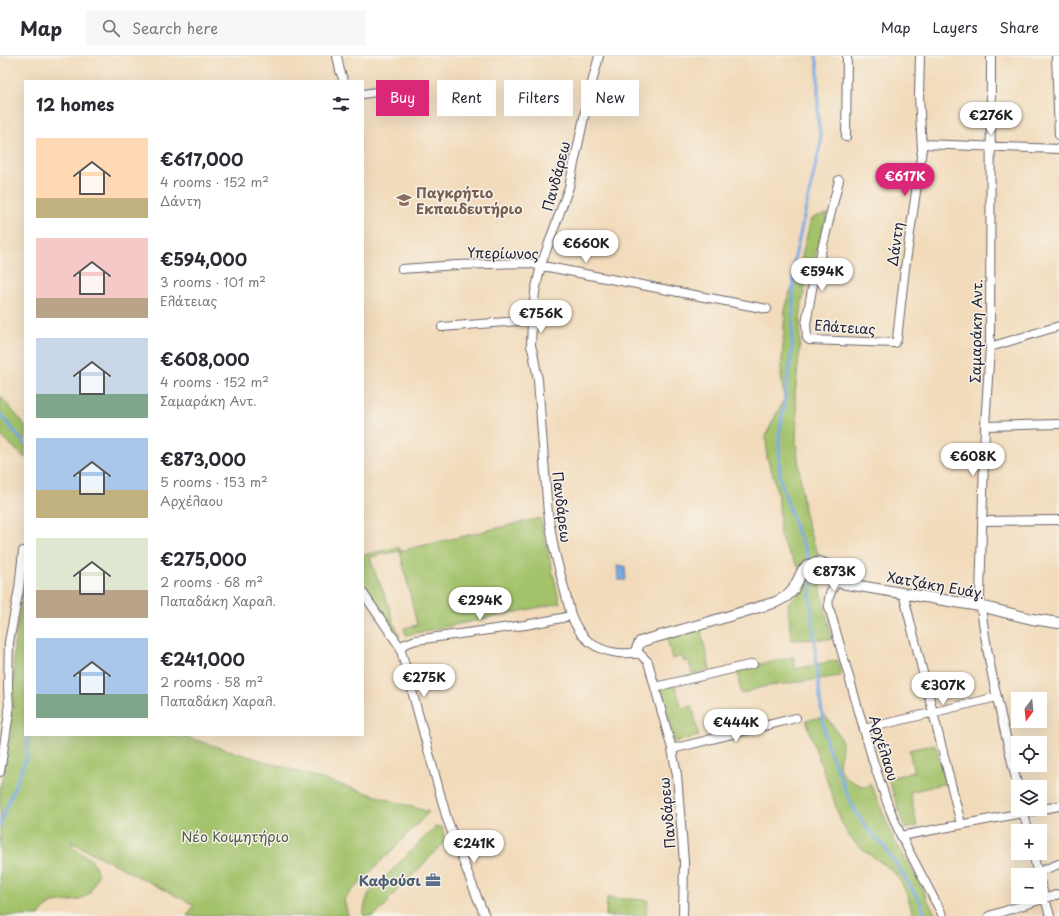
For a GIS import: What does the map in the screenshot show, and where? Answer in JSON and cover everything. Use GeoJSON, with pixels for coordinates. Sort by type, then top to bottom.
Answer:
{"type":"FeatureCollection","features":[{"type":"Feature","properties":{"kind":"street"},"geometry":{"type":"LineString","coordinates":[[337,56],[338,65],[344,80]]}},
{"type":"Feature","properties":{"kind":"street","name":"Πανδάρεω"},"geometry":{"type":"LineString","coordinates":[[599,56],[589,94],[569,187],[541,265],[535,292],[531,346],[538,380],[548,514],[554,549],[571,615],[575,624],[589,643],[614,652],[640,654],[648,662],[672,748],[681,812],[684,862],[683,916]]}},
{"type":"Feature","properties":{"kind":"street"},"geometry":{"type":"LineString","coordinates":[[846,56],[846,137]]}},
{"type":"Feature","properties":{"kind":"street","name":"Δάντη"},"geometry":{"type":"LineString","coordinates":[[897,339],[904,274],[922,144],[919,95],[920,56]]}},
{"type":"Feature","properties":{"kind":"street","name":"Σαμαράκη Αντ."},"geometry":{"type":"LineString","coordinates":[[991,56],[990,347],[985,426],[980,606],[997,697],[1016,780]]}},
{"type":"Feature","properties":{"kind":"street"},"geometry":{"type":"LineString","coordinates":[[1056,56],[1059,135]]}},
{"type":"Feature","properties":{"kind":"street"},"geometry":{"type":"LineString","coordinates":[[364,94],[376,92]]}},
{"type":"Feature","properties":{"kind":"street"},"geometry":{"type":"LineString","coordinates":[[922,144],[1059,149]]}},
{"type":"Feature","properties":{"kind":"street","name":"Ελάτειας"},"geometry":{"type":"LineString","coordinates":[[839,180],[812,289],[806,324],[807,338],[809,340],[822,341],[894,343],[897,339]]}},
{"type":"Feature","properties":{"kind":"street","name":"Υπερίωνος"},"geometry":{"type":"LineString","coordinates":[[402,269],[515,263],[541,265],[767,309]]}},
{"type":"Feature","properties":{"kind":"street"},"geometry":{"type":"LineString","coordinates":[[442,327],[532,320]]}},
{"type":"Feature","properties":{"kind":"street"},"geometry":{"type":"LineString","coordinates":[[990,347],[1059,326]]}},
{"type":"Feature","properties":{"kind":"street"},"geometry":{"type":"LineString","coordinates":[[985,426],[1059,424]]}},
{"type":"Feature","properties":{"kind":"street"},"geometry":{"type":"LineString","coordinates":[[982,521],[1059,520]]}},
{"type":"Feature","properties":{"kind":"street"},"geometry":{"type":"LineString","coordinates":[[0,772],[9,712],[9,642],[19,589],[23,551]]}},
{"type":"Feature","properties":{"kind":"street"},"geometry":{"type":"LineString","coordinates":[[634,653],[640,642],[776,602],[792,590],[804,568],[812,563],[820,562],[826,564],[837,581]]}},
{"type":"Feature","properties":{"kind":"street","name":"Χατζάκη Ευάγ."},"geometry":{"type":"LineString","coordinates":[[837,581],[980,606],[1059,624]]}},
{"type":"Feature","properties":{"kind":"street","name":"Αρχέλαου"},"geometry":{"type":"LineString","coordinates":[[837,581],[829,595],[829,607],[881,785],[901,836],[943,916]]}},
{"type":"Feature","properties":{"kind":"street"},"geometry":{"type":"LineString","coordinates":[[903,593],[961,824]]}},
{"type":"Feature","properties":{"kind":"street"},"geometry":{"type":"LineString","coordinates":[[364,594],[400,647],[447,819],[476,897],[485,916]]}},
{"type":"Feature","properties":{"kind":"street"},"geometry":{"type":"LineString","coordinates":[[400,647],[416,640],[525,625],[571,615]]}},
{"type":"Feature","properties":{"kind":"street"},"geometry":{"type":"LineString","coordinates":[[655,687],[752,664]]}},
{"type":"Feature","properties":{"kind":"street"},"geometry":{"type":"LineString","coordinates":[[864,729],[997,697]]}},
{"type":"Feature","properties":{"kind":"street"},"geometry":{"type":"LineString","coordinates":[[672,748],[796,718]]}},
{"type":"Feature","properties":{"kind":"street"},"geometry":{"type":"LineString","coordinates":[[1047,808],[1059,806]]}},
{"type":"Feature","properties":{"kind":"street"},"geometry":{"type":"LineString","coordinates":[[901,836],[1011,814]]}},
{"type":"Feature","properties":{"kind":"street"},"geometry":{"type":"LineString","coordinates":[[1047,870],[1059,864]]}},
{"type":"Feature","properties":{"kind":"street"},"geometry":{"type":"LineString","coordinates":[[1047,898],[1059,894]]}},
{"type":"Feature","properties":{"kind":"street"},"geometry":{"type":"LineString","coordinates":[[989,916],[1029,904]]}},
{"type":"Feature","properties":{"kind":"street"},"geometry":{"type":"LineString","coordinates":[[1046,904],[1050,916]]}},
{"type":"Feature","properties":{"kind":"green space"},"geometry":{"type":"Polygon","coordinates":[[[828,214],[805,287],[800,320],[800,348],[795,394],[797,415],[796,440],[804,510],[811,536],[819,556],[808,560],[800,570],[780,536],[779,503],[774,477],[767,458],[766,435],[784,399],[781,374],[785,310],[789,295],[800,267],[811,219],[828,214]]]}},
{"type":"Feature","properties":{"kind":"green space"},"geometry":{"type":"Polygon","coordinates":[[[0,396],[24,424],[24,457],[0,435],[0,396]]]}},
{"type":"Feature","properties":{"kind":"green space"},"geometry":{"type":"Polygon","coordinates":[[[540,518],[560,603],[406,635],[404,628],[417,625],[400,551],[540,518]]]}},
{"type":"Feature","properties":{"kind":"green space"},"geometry":{"type":"Polygon","coordinates":[[[399,547],[400,551],[370,557],[400,636],[398,639],[365,591],[364,555],[399,547]]]}},
{"type":"Feature","properties":{"kind":"green space"},"geometry":{"type":"Polygon","coordinates":[[[818,564],[826,568],[821,582],[821,591],[832,639],[791,640],[788,603],[798,593],[802,586],[806,572],[818,564]]]}},
{"type":"Feature","properties":{"kind":"green space","name":"Νέο Κοιμητήριο"},"geometry":{"type":"Polygon","coordinates":[[[24,584],[24,736],[182,736],[429,812],[344,899],[348,916],[187,916],[194,905],[71,842],[75,849],[94,863],[98,874],[90,893],[80,900],[53,903],[44,909],[39,916],[0,916],[0,786],[11,735],[14,646],[24,584]]]}},
{"type":"Feature","properties":{"kind":"green space"},"geometry":{"type":"Polygon","coordinates":[[[701,630],[710,670],[692,674],[689,661],[684,662],[682,656],[672,659],[667,638],[701,630]]]}},
{"type":"Feature","properties":{"kind":"green space"},"geometry":{"type":"Polygon","coordinates":[[[795,657],[795,669],[838,660],[841,676],[762,687],[741,694],[737,669],[795,657]]]}},
{"type":"Feature","properties":{"kind":"green space"},"geometry":{"type":"Polygon","coordinates":[[[675,685],[682,709],[692,706],[699,736],[674,742],[670,722],[659,689],[675,685]]]}},
{"type":"Feature","properties":{"kind":"green space"},"geometry":{"type":"Polygon","coordinates":[[[826,717],[838,733],[842,743],[839,765],[842,773],[849,780],[858,784],[866,787],[870,784],[893,839],[910,866],[936,916],[913,916],[908,896],[898,877],[889,868],[858,846],[847,832],[838,814],[806,720],[826,717]]]}},
{"type":"Feature","properties":{"kind":"green space"},"geometry":{"type":"Polygon","coordinates":[[[935,744],[946,783],[910,792],[917,826],[905,829],[888,778],[914,772],[909,750],[935,744]]]}},
{"type":"Feature","properties":{"kind":"green space"},"geometry":{"type":"Polygon","coordinates":[[[435,827],[442,827],[445,842],[390,898],[388,904],[373,916],[364,916],[364,907],[369,893],[435,827]]]}},
{"type":"Feature","properties":{"kind":"green space"},"geometry":{"type":"Polygon","coordinates":[[[607,898],[648,900],[646,916],[606,916],[607,898]]]}},
{"type":"Feature","properties":{"kind":"water"},"geometry":{"type":"Polygon","coordinates":[[[617,565],[625,566],[626,580],[618,580],[617,565]]]}},
{"type":"Feature","properties":{"kind":"waterway"},"geometry":{"type":"LineString","coordinates":[[816,56],[818,67],[818,119],[821,141],[794,261],[792,351],[779,437],[780,479],[797,532],[806,550],[812,574],[810,595],[820,699],[826,742],[849,799],[857,814],[870,832],[884,846],[899,868],[922,905],[925,916]]}},
{"type":"Feature","properties":{"kind":"waterway"},"geometry":{"type":"LineString","coordinates":[[0,414],[24,443]]}},
{"type":"Feature","properties":{"kind":"waterway"},"geometry":{"type":"LineString","coordinates":[[0,825],[27,756],[28,736]]}},
{"type":"Feature","properties":{"kind":"place","name":"Παγκρήτιο Εκπαιδευτήριο"},"geometry":{"type":"Point","coordinates":[404,200]}},
{"type":"Feature","properties":{"kind":"place","name":"Καφούσι"},"geometry":{"type":"Point","coordinates":[433,880]}}]}
